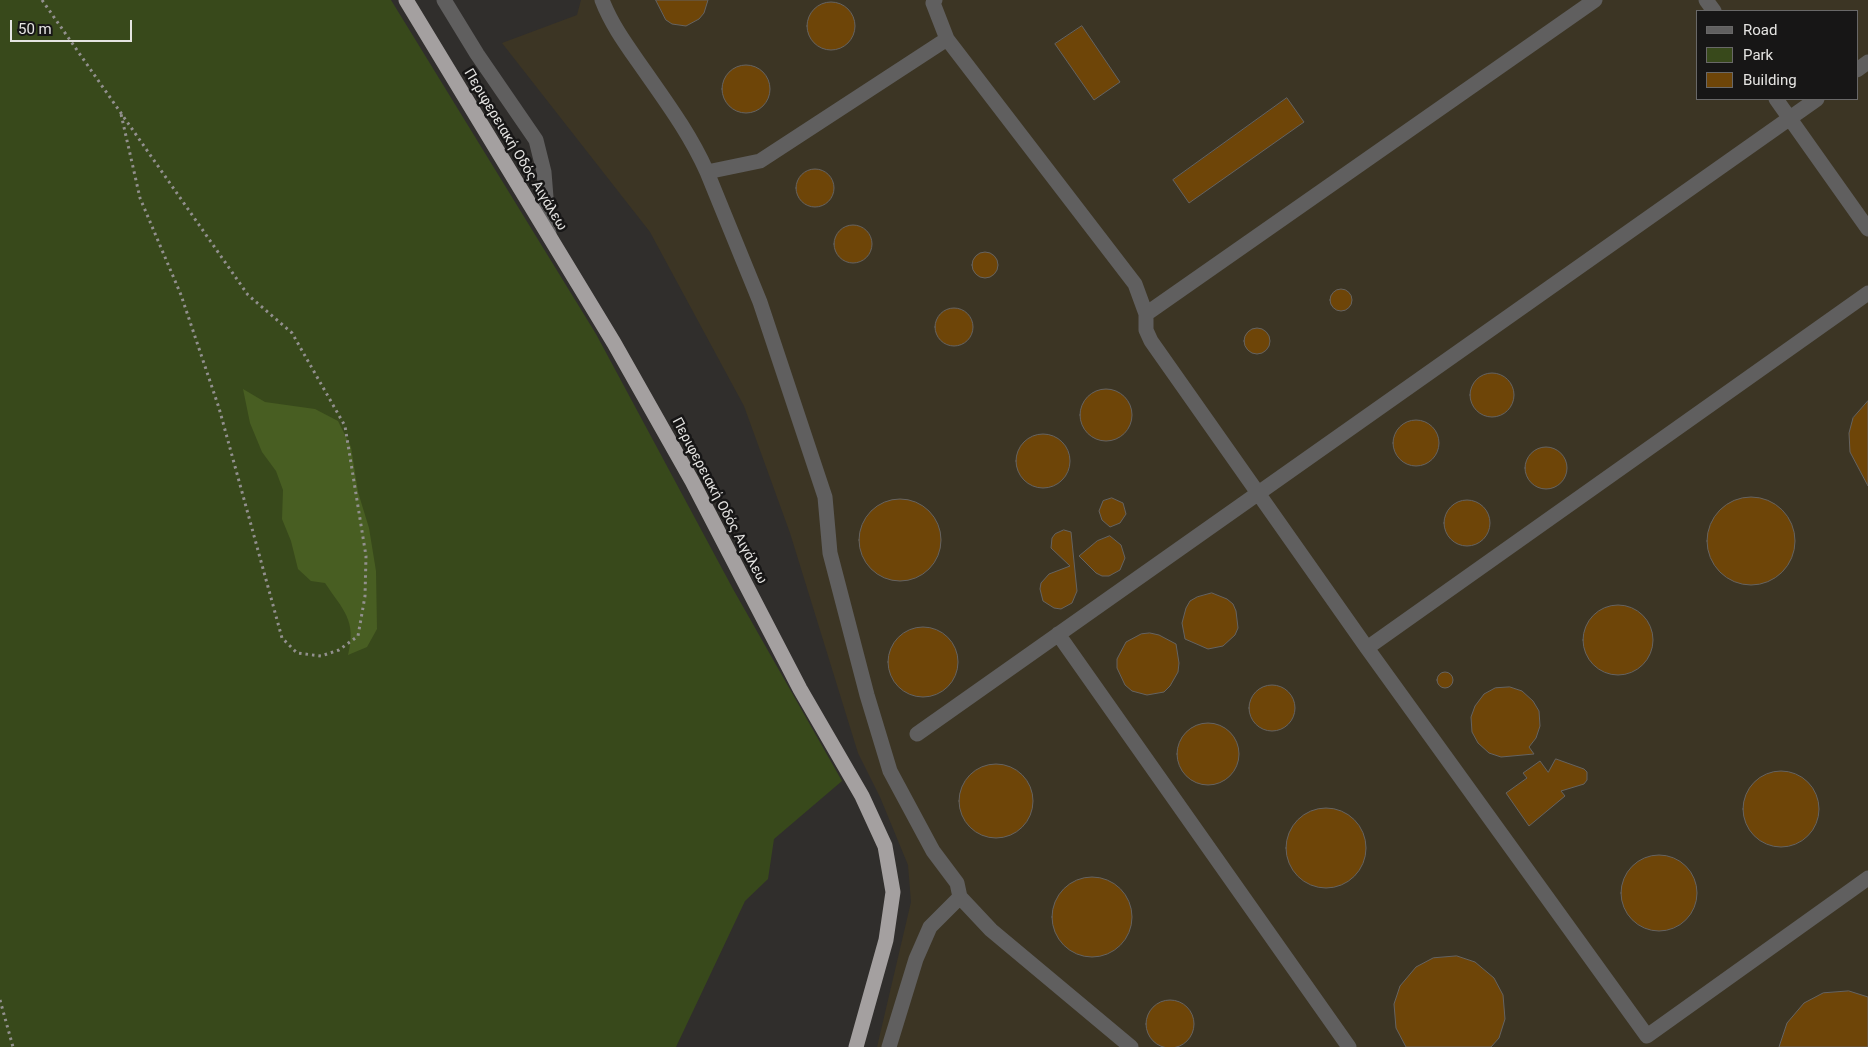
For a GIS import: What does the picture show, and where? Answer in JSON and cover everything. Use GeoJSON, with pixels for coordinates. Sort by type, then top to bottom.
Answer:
{"type":"FeatureCollection","features":[{"type":"Feature","properties":{"kind":"highway","name":"Περιφερειακή Οδός Αιγάλεω"},"geometry":{"type":"LineString","coordinates":[[406,0],[614,343],[692,481],[792,674],[862,796],[884,846],[891,869],[892,901],[886,940],[856,1047]]}},
{"type":"Feature","properties":{"kind":"street"},"geometry":{"type":"LineString","coordinates":[[444,0],[536,140],[544,172],[549,236]]}},
{"type":"Feature","properties":{"kind":"street"},"geometry":{"type":"LineString","coordinates":[[602,0],[610,22],[695,145],[760,302],[825,497],[830,553],[867,695],[890,770],[933,851],[957,883],[960,897],[991,930],[1131,1047]]}},
{"type":"Feature","properties":{"kind":"street"},"geometry":{"type":"LineString","coordinates":[[934,0],[932,3],[947,40],[1136,284],[1146,314],[1146,330],[1151,341],[1367,648],[1646,1036],[1868,878]]}},
{"type":"Feature","properties":{"kind":"street"},"geometry":{"type":"LineString","coordinates":[[1146,314],[1595,0]]}},
{"type":"Feature","properties":{"kind":"street"},"geometry":{"type":"LineString","coordinates":[[707,172],[760,161],[947,40]]}},
{"type":"Feature","properties":{"kind":"street"},"geometry":{"type":"LineString","coordinates":[[1777,100],[1868,229]]}},
{"type":"Feature","properties":{"kind":"street"},"geometry":{"type":"LineString","coordinates":[[917,734],[1816,100]]}},
{"type":"Feature","properties":{"kind":"street"},"geometry":{"type":"LineString","coordinates":[[1367,648],[1868,293]]}},
{"type":"Feature","properties":{"kind":"street"},"geometry":{"type":"LineString","coordinates":[[1058,634],[1349,1047]]}},
{"type":"Feature","properties":{"kind":"street"},"geometry":{"type":"LineString","coordinates":[[890,1047],[916,959],[930,928],[960,897]]}},
{"type":"Feature","properties":{"kind":"path"},"geometry":{"type":"LineString","coordinates":[[42,0],[248,295],[292,333],[344,426],[366,556],[365,596],[358,636],[339,650],[321,656],[297,653],[282,638],[219,408],[181,295],[140,198],[121,114]]}},
{"type":"Feature","properties":{"kind":"path"},"geometry":{"type":"LineString","coordinates":[[0,1000],[13,1047]]}},
{"type":"Feature","properties":{"kind":"shaded area"},"geometry":{"type":"Polygon","coordinates":[[[581,0],[1868,0],[1868,1047],[877,1047],[911,902],[908,865],[880,797],[858,753],[790,533],[744,406],[650,232],[502,43],[577,15],[581,0]]]}},
{"type":"Feature","properties":{"kind":"green space"},"geometry":{"type":"Polygon","coordinates":[[[0,0],[391,0],[596,334],[733,589],[842,781],[774,839],[768,879],[745,901],[676,1047],[0,1047],[0,0]]]}},
{"type":"Feature","properties":{"kind":"green space"},"geometry":{"type":"Polygon","coordinates":[[[243,389],[265,402],[315,409],[338,421],[351,447],[358,492],[369,528],[376,571],[377,629],[367,647],[348,655],[351,633],[343,608],[325,583],[311,581],[298,569],[291,541],[282,519],[283,490],[276,471],[262,452],[250,423],[243,389]]]}},
{"type":"Feature","properties":{"kind":"building"},"geometry":{"type":"Polygon","coordinates":[[[656,0],[708,0],[704,13],[699,19],[686,26],[672,24],[666,20],[656,0]]]}},
{"type":"Feature","properties":{"kind":"building"},"geometry":{"type":"Polygon","coordinates":[[[826,2],[836,2],[845,6],[851,12],[854,17],[854,35],[845,46],[836,50],[826,50],[817,46],[811,40],[807,31],[807,21],[811,12],[817,6],[826,2]]]}},
{"type":"Feature","properties":{"kind":"building"},"geometry":{"type":"Polygon","coordinates":[[[1082,26],[1120,82],[1094,100],[1055,44],[1082,26]]]}},
{"type":"Feature","properties":{"kind":"building"},"geometry":{"type":"Polygon","coordinates":[[[741,65],[751,65],[760,69],[766,75],[769,80],[769,98],[760,109],[751,113],[741,113],[732,109],[726,103],[722,94],[722,84],[726,75],[732,69],[741,65]]]}},
{"type":"Feature","properties":{"kind":"building"},"geometry":{"type":"Polygon","coordinates":[[[1287,98],[1304,122],[1189,203],[1173,180],[1287,98]]]}},
{"type":"Feature","properties":{"kind":"building"},"geometry":{"type":"Polygon","coordinates":[[[815,169],[828,175],[834,188],[828,201],[815,207],[802,201],[796,188],[802,175],[815,169]]]}},
{"type":"Feature","properties":{"kind":"building"},"geometry":{"type":"Polygon","coordinates":[[[853,225],[866,231],[872,244],[866,257],[853,263],[840,257],[834,244],[840,231],[853,225]]]}},
{"type":"Feature","properties":{"kind":"building"},"geometry":{"type":"Polygon","coordinates":[[[985,252],[994,256],[998,265],[994,274],[985,278],[976,274],[972,265],[976,256],[985,252]]]}},
{"type":"Feature","properties":{"kind":"building"},"geometry":{"type":"Polygon","coordinates":[[[1341,289],[1349,292],[1352,300],[1349,308],[1341,311],[1333,308],[1330,300],[1333,292],[1341,289]]]}},
{"type":"Feature","properties":{"kind":"building"},"geometry":{"type":"Polygon","coordinates":[[[954,308],[967,314],[973,327],[967,340],[954,346],[941,340],[935,327],[941,314],[954,308]]]}},
{"type":"Feature","properties":{"kind":"building"},"geometry":{"type":"Polygon","coordinates":[[[1257,328],[1266,332],[1270,341],[1266,350],[1257,354],[1248,350],[1244,341],[1248,332],[1257,328]]]}},
{"type":"Feature","properties":{"kind":"building"},"geometry":{"type":"Polygon","coordinates":[[[1488,373],[1496,373],[1508,379],[1514,395],[1508,411],[1496,417],[1488,417],[1476,411],[1470,399],[1470,391],[1476,379],[1488,373]]]}},
{"type":"Feature","properties":{"kind":"building"},"geometry":{"type":"Polygon","coordinates":[[[1101,389],[1111,389],[1120,393],[1128,401],[1132,415],[1128,429],[1120,437],[1111,441],[1101,441],[1092,437],[1084,429],[1080,420],[1080,410],[1084,401],[1092,393],[1101,389]]]}},
{"type":"Feature","properties":{"kind":"building"},"geometry":{"type":"Polygon","coordinates":[[[1868,401],[1868,486],[1850,452],[1849,433],[1853,418],[1868,401]]]}},
{"type":"Feature","properties":{"kind":"building"},"geometry":{"type":"Polygon","coordinates":[[[1412,420],[1420,420],[1429,424],[1435,430],[1439,443],[1435,456],[1429,462],[1420,466],[1412,466],[1403,462],[1397,456],[1393,447],[1393,439],[1397,430],[1403,424],[1412,420]]]}},
{"type":"Feature","properties":{"kind":"building"},"geometry":{"type":"Polygon","coordinates":[[[1043,434],[1053,436],[1062,442],[1068,451],[1070,461],[1068,471],[1062,480],[1053,486],[1043,488],[1033,486],[1024,480],[1018,471],[1016,461],[1018,451],[1024,442],[1033,436],[1043,434]]]}},
{"type":"Feature","properties":{"kind":"building"},"geometry":{"type":"Polygon","coordinates":[[[1542,447],[1550,447],[1561,453],[1567,468],[1561,483],[1550,489],[1542,489],[1531,483],[1525,472],[1525,464],[1531,453],[1542,447]]]}},
{"type":"Feature","properties":{"kind":"building"},"geometry":{"type":"Polygon","coordinates":[[[1742,497],[1760,497],[1776,504],[1788,516],[1795,532],[1795,550],[1788,566],[1776,578],[1760,585],[1742,585],[1726,578],[1714,566],[1707,550],[1707,532],[1714,516],[1726,504],[1742,497]]]}},
{"type":"Feature","properties":{"kind":"building"},"geometry":{"type":"Polygon","coordinates":[[[1112,498],[1123,503],[1126,514],[1120,523],[1110,527],[1102,520],[1099,511],[1103,501],[1112,498]]]}},
{"type":"Feature","properties":{"kind":"building"},"geometry":{"type":"Polygon","coordinates":[[[900,499],[916,502],[929,511],[938,524],[941,540],[938,556],[929,569],[916,578],[900,581],[884,578],[871,569],[862,556],[859,540],[862,524],[871,511],[884,502],[900,499]]]}},
{"type":"Feature","properties":{"kind":"building"},"geometry":{"type":"Polygon","coordinates":[[[1467,500],[1480,504],[1486,510],[1490,523],[1486,536],[1480,542],[1467,546],[1454,542],[1448,536],[1444,523],[1448,510],[1454,504],[1467,500]]]}},
{"type":"Feature","properties":{"kind":"building"},"geometry":{"type":"Polygon","coordinates":[[[1064,530],[1071,532],[1077,591],[1072,603],[1061,609],[1054,608],[1043,601],[1040,589],[1041,583],[1049,574],[1070,566],[1051,548],[1052,538],[1055,534],[1064,530]]]}},
{"type":"Feature","properties":{"kind":"building"},"geometry":{"type":"Polygon","coordinates":[[[1110,536],[1121,545],[1125,558],[1120,570],[1109,576],[1102,576],[1096,573],[1079,556],[1097,541],[1110,536]]]}},
{"type":"Feature","properties":{"kind":"building"},"geometry":{"type":"Polygon","coordinates":[[[1212,593],[1227,599],[1233,604],[1236,611],[1238,628],[1235,635],[1223,646],[1208,649],[1185,639],[1182,623],[1190,601],[1212,593]]]}},
{"type":"Feature","properties":{"kind":"building"},"geometry":{"type":"Polygon","coordinates":[[[1618,605],[1637,611],[1647,621],[1653,640],[1647,659],[1637,669],[1618,675],[1599,669],[1589,659],[1583,640],[1589,621],[1599,611],[1618,605]]]}},
{"type":"Feature","properties":{"kind":"building"},"geometry":{"type":"Polygon","coordinates":[[[923,627],[936,630],[948,637],[955,649],[958,662],[955,675],[948,687],[936,694],[923,697],[910,694],[898,687],[891,675],[888,662],[891,649],[898,637],[910,630],[923,627]]]}},
{"type":"Feature","properties":{"kind":"building"},"geometry":{"type":"Polygon","coordinates":[[[1141,634],[1159,635],[1176,644],[1179,663],[1178,672],[1164,692],[1147,695],[1132,691],[1125,685],[1117,668],[1117,659],[1126,642],[1141,634]]]}},
{"type":"Feature","properties":{"kind":"building"},"geometry":{"type":"Polygon","coordinates":[[[1445,672],[1451,674],[1453,680],[1451,686],[1445,688],[1439,686],[1437,680],[1439,674],[1445,672]]]}},
{"type":"Feature","properties":{"kind":"building"},"geometry":{"type":"Polygon","coordinates":[[[1272,685],[1285,689],[1291,695],[1295,708],[1291,721],[1285,727],[1272,731],[1259,727],[1253,721],[1249,708],[1253,695],[1259,689],[1272,685]]]}},
{"type":"Feature","properties":{"kind":"building"},"geometry":{"type":"Polygon","coordinates":[[[1510,687],[1522,691],[1533,701],[1539,711],[1540,726],[1536,738],[1529,747],[1534,754],[1501,757],[1489,753],[1478,743],[1472,732],[1471,717],[1475,706],[1484,694],[1495,688],[1510,687]]]}},
{"type":"Feature","properties":{"kind":"building"},"geometry":{"type":"Polygon","coordinates":[[[1208,723],[1220,725],[1230,732],[1237,742],[1239,754],[1237,766],[1230,776],[1220,783],[1208,785],[1196,783],[1186,776],[1179,766],[1177,754],[1179,742],[1186,732],[1196,725],[1208,723]]]}},
{"type":"Feature","properties":{"kind":"building"},"geometry":{"type":"Polygon","coordinates":[[[1556,759],[1584,769],[1587,772],[1587,780],[1584,784],[1561,791],[1565,796],[1529,826],[1506,793],[1527,778],[1523,773],[1540,761],[1548,772],[1556,759]]]}},
{"type":"Feature","properties":{"kind":"building"},"geometry":{"type":"Polygon","coordinates":[[[989,764],[1003,764],[1017,770],[1027,780],[1033,794],[1033,808],[1027,822],[1017,832],[1003,838],[989,838],[975,832],[965,822],[959,808],[959,794],[965,780],[975,770],[989,764]]]}},
{"type":"Feature","properties":{"kind":"building"},"geometry":{"type":"Polygon","coordinates":[[[1781,771],[1796,774],[1808,782],[1816,794],[1819,809],[1816,824],[1808,836],[1796,844],[1781,847],[1766,844],[1754,836],[1746,824],[1743,809],[1746,794],[1754,782],[1766,774],[1781,771]]]}},
{"type":"Feature","properties":{"kind":"building"},"geometry":{"type":"Polygon","coordinates":[[[1326,808],[1341,811],[1354,820],[1363,833],[1366,848],[1363,863],[1354,876],[1341,885],[1326,888],[1311,885],[1298,876],[1289,863],[1286,848],[1289,833],[1298,820],[1311,811],[1326,808]]]}},
{"type":"Feature","properties":{"kind":"building"},"geometry":{"type":"Polygon","coordinates":[[[1659,855],[1674,858],[1686,866],[1694,878],[1697,893],[1694,908],[1686,920],[1674,928],[1659,931],[1644,928],[1632,920],[1624,908],[1621,893],[1624,878],[1632,866],[1644,858],[1659,855]]]}},
{"type":"Feature","properties":{"kind":"building"},"geometry":{"type":"Polygon","coordinates":[[[1092,877],[1107,880],[1120,889],[1129,902],[1132,917],[1129,932],[1120,945],[1107,954],[1092,957],[1077,954],[1064,945],[1055,932],[1052,917],[1055,902],[1064,889],[1077,880],[1092,877]]]}},
{"type":"Feature","properties":{"kind":"building"},"geometry":{"type":"Polygon","coordinates":[[[1457,956],[1475,962],[1494,978],[1503,995],[1505,1019],[1499,1038],[1491,1047],[1406,1047],[1396,1028],[1394,1004],[1400,986],[1416,967],[1433,958],[1457,956]]]}},
{"type":"Feature","properties":{"kind":"building"},"geometry":{"type":"Polygon","coordinates":[[[1849,991],[1868,997],[1868,1047],[1779,1047],[1787,1023],[1804,1003],[1823,993],[1849,991]]]}},
{"type":"Feature","properties":{"kind":"building"},"geometry":{"type":"Polygon","coordinates":[[[1170,1000],[1179,1002],[1187,1007],[1192,1015],[1194,1024],[1192,1033],[1187,1041],[1179,1046],[1170,1048],[1161,1046],[1153,1041],[1148,1033],[1146,1024],[1148,1015],[1153,1007],[1161,1002],[1170,1000]]]}}]}
